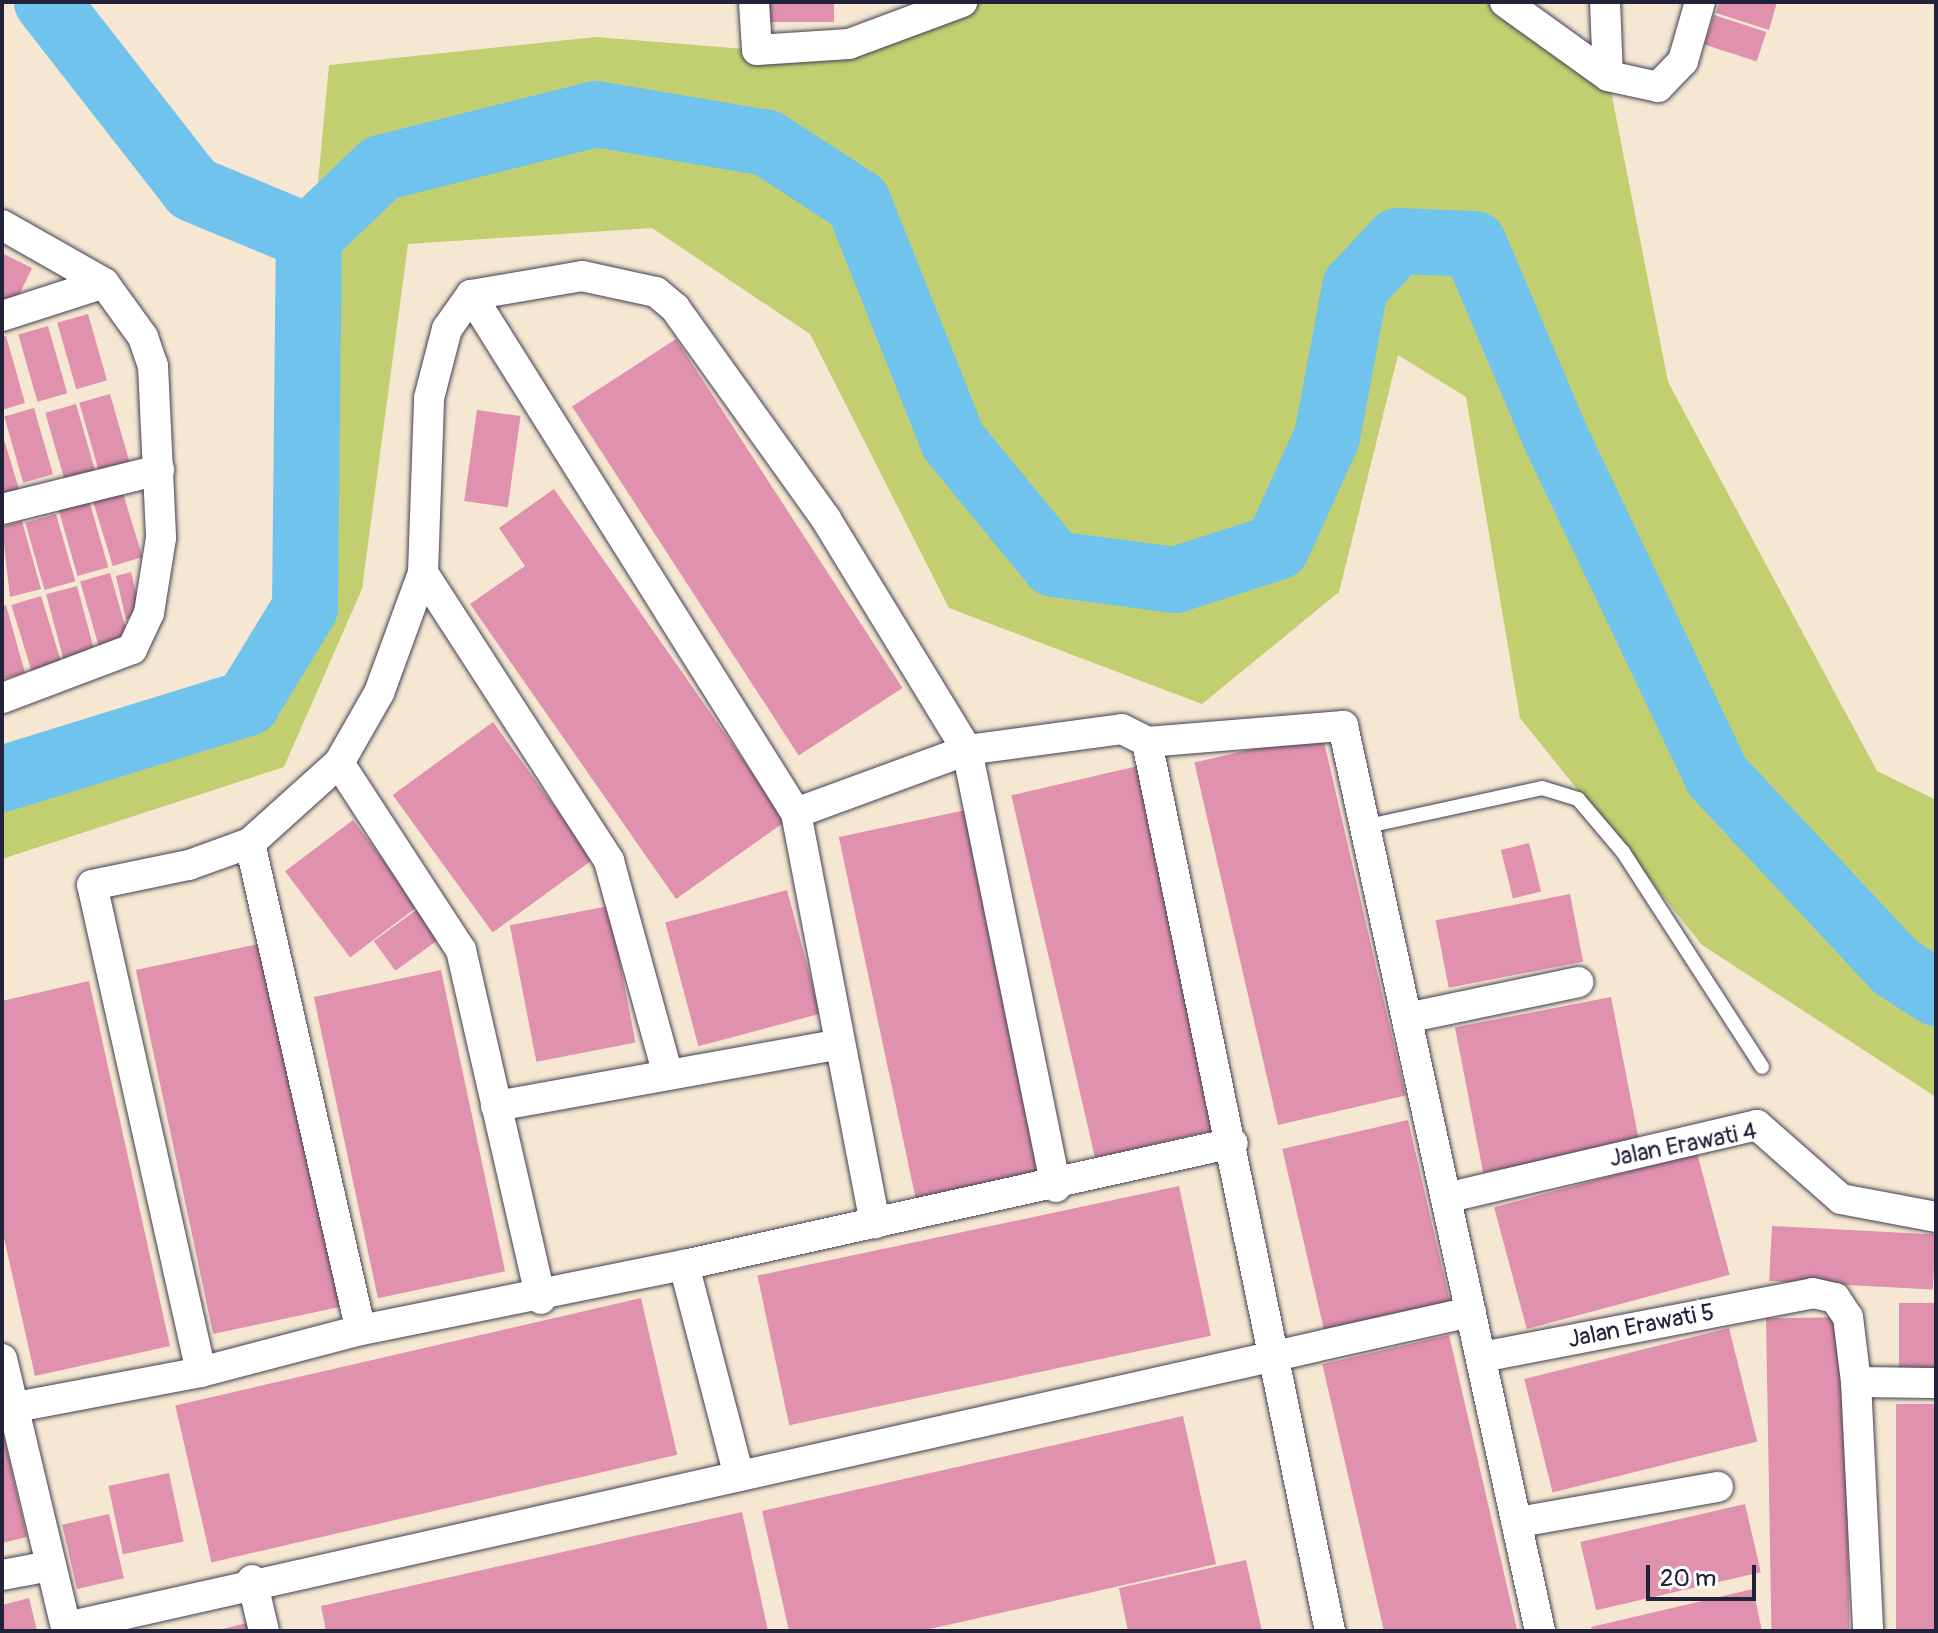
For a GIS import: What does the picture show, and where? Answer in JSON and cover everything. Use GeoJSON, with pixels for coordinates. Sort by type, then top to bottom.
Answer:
{"type":"FeatureCollection","features":[{"type":"Feature","properties":{"kind":"street"},"geometry":{"type":"LineString","coordinates":[[754,2],[757,50],[849,44],[928,8],[962,2]]}},
{"type":"Feature","properties":{"kind":"street"},"geometry":{"type":"LineString","coordinates":[[1505,2],[1608,76],[1666,84],[1683,61],[1700,2]]}},
{"type":"Feature","properties":{"kind":"street"},"geometry":{"type":"LineString","coordinates":[[1605,2],[1608,76]]}},
{"type":"Feature","properties":{"kind":"street"},"geometry":{"type":"LineString","coordinates":[[2,225],[104,283],[128,311],[153,366],[159,470],[156,579],[137,641],[123,658],[2,698]]}},
{"type":"Feature","properties":{"kind":"street"},"geometry":{"type":"LineString","coordinates":[[201,1372],[92,885],[189,865],[250,843],[339,763],[379,693],[423,573],[429,398],[447,329],[471,295],[550,279],[614,278],[656,292],[675,308],[826,519],[967,750],[1056,1187]]}},
{"type":"Feature","properties":{"kind":"street"},"geometry":{"type":"LineString","coordinates":[[2,316],[104,283]]}},
{"type":"Feature","properties":{"kind":"street"},"geometry":{"type":"LineString","coordinates":[[471,295],[796,813],[835,1045],[875,1223]]}},
{"type":"Feature","properties":{"kind":"street"},"geometry":{"type":"LineString","coordinates":[[2,509],[159,470]]}},
{"type":"Feature","properties":{"kind":"street"},"geometry":{"type":"LineString","coordinates":[[423,573],[609,861],[667,1072]]}},
{"type":"Feature","properties":{"kind":"street"},"geometry":{"type":"LineString","coordinates":[[796,813],[967,750],[1122,729],[1147,742],[1343,726],[1411,1017],[1540,1631]]}},
{"type":"Feature","properties":{"kind":"street"},"geometry":{"type":"LineString","coordinates":[[1147,742],[1233,1143],[1330,1631]]}},
{"type":"Feature","properties":{"kind":"street"},"geometry":{"type":"LineString","coordinates":[[339,763],[451,926],[541,1299]]}},
{"type":"Feature","properties":{"kind":"street"},"geometry":{"type":"LineString","coordinates":[[250,843],[361,1330]]}},
{"type":"Feature","properties":{"kind":"street"},"geometry":{"type":"LineString","coordinates":[[1411,1017],[1578,982]]}},
{"type":"Feature","properties":{"kind":"street"},"geometry":{"type":"LineString","coordinates":[[496,1106],[667,1072],[835,1045]]}},
{"type":"Feature","properties":{"kind":"street","name":"Jalan Erawati 4"},"geometry":{"type":"LineString","coordinates":[[1450,1197],[1757,1125],[1841,1199],[1936,1217]]}},
{"type":"Feature","properties":{"kind":"street"},"geometry":{"type":"LineString","coordinates":[[11,1408],[201,1372],[361,1330],[541,1299],[875,1223],[1056,1187],[1233,1143]]}},
{"type":"Feature","properties":{"kind":"street"},"geometry":{"type":"LineString","coordinates":[[684,1265],[739,1476]]}},
{"type":"Feature","properties":{"kind":"street","name":"Jalan Erawati 5"},"geometry":{"type":"LineString","coordinates":[[1482,1357],[1799,1295],[1825,1294],[1843,1307],[1856,1382]]}},
{"type":"Feature","properties":{"kind":"street"},"geometry":{"type":"LineString","coordinates":[[2,1359],[11,1408],[67,1629],[252,1580],[739,1476],[1471,1312]]}},
{"type":"Feature","properties":{"kind":"street"},"geometry":{"type":"LineString","coordinates":[[1868,1631],[1856,1382],[1936,1383]]}},
{"type":"Feature","properties":{"kind":"street"},"geometry":{"type":"LineString","coordinates":[[1519,1522],[1718,1487]]}},
{"type":"Feature","properties":{"kind":"street"},"geometry":{"type":"LineString","coordinates":[[2,1575],[50,1566]]}},
{"type":"Feature","properties":{"kind":"street"},"geometry":{"type":"LineString","coordinates":[[252,1580],[264,1631]]}},
{"type":"Feature","properties":{"kind":"lane"},"geometry":{"type":"LineString","coordinates":[[1368,826],[1542,788],[1578,799],[1623,852],[1762,1067]]}},
{"type":"Feature","properties":{"kind":"green space"},"geometry":{"type":"Polygon","coordinates":[[[962,2],[1504,2],[1608,76],[1668,382],[1877,771],[1936,800],[1936,1097],[1702,945],[1520,718],[1466,397],[1398,355],[1339,592],[1202,704],[949,608],[810,334],[652,228],[408,244],[362,589],[284,767],[2,859],[2,779],[247,703],[305,608],[294,437],[329,65],[596,37],[757,50],[849,44],[962,2]]]}},
{"type":"Feature","properties":{"kind":"building"},"geometry":{"type":"Polygon","coordinates":[[[767,2],[834,2],[834,22],[767,22],[767,2]]]}},
{"type":"Feature","properties":{"kind":"building"},"geometry":{"type":"Polygon","coordinates":[[[1720,2],[1777,2],[1769,30],[1716,13],[1720,2]]]}},
{"type":"Feature","properties":{"kind":"building"},"geometry":{"type":"Polygon","coordinates":[[[1714,15],[1766,32],[1757,61],[1704,44],[1714,15]]]}},
{"type":"Feature","properties":{"kind":"building"},"geometry":{"type":"Polygon","coordinates":[[[2,253],[32,268],[13,308],[2,302],[2,253]]]}},
{"type":"Feature","properties":{"kind":"building"},"geometry":{"type":"Polygon","coordinates":[[[88,314],[107,380],[76,389],[57,323],[88,314]]]}},
{"type":"Feature","properties":{"kind":"building"},"geometry":{"type":"Polygon","coordinates":[[[48,326],[67,393],[37,402],[18,335],[48,326]]]}},
{"type":"Feature","properties":{"kind":"building"},"geometry":{"type":"Polygon","coordinates":[[[6,336],[25,403],[2,410],[2,337],[6,336]]]}},
{"type":"Feature","properties":{"kind":"building"},"geometry":{"type":"Polygon","coordinates":[[[676,339],[903,688],[799,755],[572,407],[676,339]]]}},
{"type":"Feature","properties":{"kind":"building"},"geometry":{"type":"Polygon","coordinates":[[[110,394],[129,461],[99,470],[79,403],[110,394]]]}},
{"type":"Feature","properties":{"kind":"building"},"geometry":{"type":"Polygon","coordinates":[[[76,404],[95,471],[65,480],[45,413],[76,404]]]}},
{"type":"Feature","properties":{"kind":"building"},"geometry":{"type":"Polygon","coordinates":[[[34,408],[53,474],[23,483],[4,417],[34,408]]]}},
{"type":"Feature","properties":{"kind":"building"},"geometry":{"type":"Polygon","coordinates":[[[477,410],[521,416],[508,507],[464,501],[477,410]]]}},
{"type":"Feature","properties":{"kind":"building"},"geometry":{"type":"Polygon","coordinates":[[[2,433],[19,489],[2,494],[2,433]]]}},
{"type":"Feature","properties":{"kind":"building"},"geometry":{"type":"Polygon","coordinates":[[[554,489],[786,821],[676,899],[470,604],[525,566],[499,528],[554,489]]]}},
{"type":"Feature","properties":{"kind":"building"},"geometry":{"type":"Polygon","coordinates":[[[122,490],[142,557],[113,566],[92,499],[122,490]]]}},
{"type":"Feature","properties":{"kind":"building"},"geometry":{"type":"Polygon","coordinates":[[[89,500],[108,567],[78,576],[58,509],[89,500]]]}},
{"type":"Feature","properties":{"kind":"building"},"geometry":{"type":"Polygon","coordinates":[[[56,514],[75,581],[45,590],[25,523],[56,514]]]}},
{"type":"Feature","properties":{"kind":"building"},"geometry":{"type":"Polygon","coordinates":[[[22,521],[41,589],[10,597],[2,527],[22,521]]]}},
{"type":"Feature","properties":{"kind":"building"},"geometry":{"type":"Polygon","coordinates":[[[131,572],[140,609],[126,620],[116,576],[131,572]]]}},
{"type":"Feature","properties":{"kind":"building"},"geometry":{"type":"Polygon","coordinates":[[[110,573],[130,641],[100,650],[80,582],[110,573]]]}},
{"type":"Feature","properties":{"kind":"building"},"geometry":{"type":"Polygon","coordinates":[[[77,586],[95,653],[64,661],[46,594],[77,586]]]}},
{"type":"Feature","properties":{"kind":"building"},"geometry":{"type":"Polygon","coordinates":[[[41,596],[61,662],[32,671],[11,605],[41,596]]]}},
{"type":"Feature","properties":{"kind":"building"},"geometry":{"type":"Polygon","coordinates":[[[6,605],[25,673],[2,679],[2,607],[6,605]]]}},
{"type":"Feature","properties":{"kind":"building"},"geometry":{"type":"Polygon","coordinates":[[[493,722],[593,860],[493,932],[393,795],[493,722]]]}},
{"type":"Feature","properties":{"kind":"building"},"geometry":{"type":"Polygon","coordinates":[[[1322,733],[1406,1095],[1278,1125],[1194,762],[1322,733]]]}},
{"type":"Feature","properties":{"kind":"building"},"geometry":{"type":"Polygon","coordinates":[[[1138,766],[1222,1128],[1095,1158],[1011,795],[1138,766]]]}},
{"type":"Feature","properties":{"kind":"building"},"geometry":{"type":"Polygon","coordinates":[[[966,810],[1043,1174],[916,1201],[839,837],[966,810]]]}},
{"type":"Feature","properties":{"kind":"building"},"geometry":{"type":"Polygon","coordinates":[[[353,820],[418,906],[350,957],[285,871],[353,820]]]}},
{"type":"Feature","properties":{"kind":"building"},"geometry":{"type":"Polygon","coordinates":[[[1529,843],[1541,892],[1513,899],[1501,850],[1529,843]]]}},
{"type":"Feature","properties":{"kind":"building"},"geometry":{"type":"Polygon","coordinates":[[[787,890],[820,1014],[698,1046],[665,923],[787,890]]]}},
{"type":"Feature","properties":{"kind":"building"},"geometry":{"type":"Polygon","coordinates":[[[1570,894],[1583,962],[1449,988],[1436,920],[1570,894]]]}},
{"type":"Feature","properties":{"kind":"building"},"geometry":{"type":"Polygon","coordinates":[[[609,906],[636,1042],[536,1062],[510,925],[609,906]]]}},
{"type":"Feature","properties":{"kind":"building"},"geometry":{"type":"Polygon","coordinates":[[[419,908],[441,938],[395,971],[374,941],[419,908]]]}},
{"type":"Feature","properties":{"kind":"building"},"geometry":{"type":"Polygon","coordinates":[[[263,943],[340,1307],[213,1334],[136,970],[263,943]]]}},
{"type":"Feature","properties":{"kind":"building"},"geometry":{"type":"Polygon","coordinates":[[[441,970],[505,1271],[378,1298],[314,997],[441,970]]]}},
{"type":"Feature","properties":{"kind":"building"},"geometry":{"type":"Polygon","coordinates":[[[89,981],[170,1346],[35,1376],[2,1229],[2,1001],[89,981]]]}},
{"type":"Feature","properties":{"kind":"building"},"geometry":{"type":"Polygon","coordinates":[[[1611,997],[1639,1142],[1483,1173],[1455,1027],[1611,997]]]}},
{"type":"Feature","properties":{"kind":"building"},"geometry":{"type":"Polygon","coordinates":[[[1408,1120],[1452,1309],[1326,1338],[1282,1149],[1408,1120]]]}},
{"type":"Feature","properties":{"kind":"building"},"geometry":{"type":"Polygon","coordinates":[[[1697,1153],[1730,1275],[1527,1329],[1494,1207],[1697,1153]]]}},
{"type":"Feature","properties":{"kind":"building"},"geometry":{"type":"Polygon","coordinates":[[[1179,1186],[1211,1336],[789,1425],[757,1276],[1179,1186]]]}},
{"type":"Feature","properties":{"kind":"building"},"geometry":{"type":"Polygon","coordinates":[[[1772,1226],[1936,1235],[1933,1290],[1769,1281],[1772,1226]]]}},
{"type":"Feature","properties":{"kind":"building"},"geometry":{"type":"Polygon","coordinates":[[[641,1298],[677,1455],[211,1562],[175,1406],[641,1298]]]}},
{"type":"Feature","properties":{"kind":"building"},"geometry":{"type":"Polygon","coordinates":[[[1899,1303],[1936,1303],[1936,1371],[1899,1371],[1899,1303]]]}},
{"type":"Feature","properties":{"kind":"building"},"geometry":{"type":"Polygon","coordinates":[[[1844,1317],[1849,1631],[1771,1631],[1766,1318],[1844,1317]]]}},
{"type":"Feature","properties":{"kind":"building"},"geometry":{"type":"Polygon","coordinates":[[[1729,1328],[1757,1442],[1553,1493],[1524,1379],[1729,1328]]]}},
{"type":"Feature","properties":{"kind":"building"},"geometry":{"type":"Polygon","coordinates":[[[1449,1335],[1517,1630],[1384,1631],[1322,1364],[1449,1335]]]}},
{"type":"Feature","properties":{"kind":"building"},"geometry":{"type":"Polygon","coordinates":[[[1896,1404],[1936,1404],[1936,1631],[1896,1631],[1896,1404]]]}},
{"type":"Feature","properties":{"kind":"building"},"geometry":{"type":"Polygon","coordinates":[[[1183,1416],[1216,1564],[921,1631],[789,1631],[762,1511],[1183,1416]]]}},
{"type":"Feature","properties":{"kind":"building"},"geometry":{"type":"Polygon","coordinates":[[[2,1429],[27,1537],[2,1543],[2,1429]]]}},
{"type":"Feature","properties":{"kind":"building"},"geometry":{"type":"Polygon","coordinates":[[[169,1473],[184,1541],[123,1554],[108,1486],[169,1473]]]}},
{"type":"Feature","properties":{"kind":"building"},"geometry":{"type":"Polygon","coordinates":[[[1745,1504],[1761,1572],[1596,1610],[1580,1542],[1745,1504]]]}},
{"type":"Feature","properties":{"kind":"building"},"geometry":{"type":"Polygon","coordinates":[[[742,1512],[768,1631],[326,1631],[321,1606],[742,1512]]]}},
{"type":"Feature","properties":{"kind":"building"},"geometry":{"type":"Polygon","coordinates":[[[109,1514],[124,1578],[77,1589],[62,1525],[109,1514]]]}},
{"type":"Feature","properties":{"kind":"building"},"geometry":{"type":"Polygon","coordinates":[[[1246,1560],[1262,1631],[1128,1631],[1119,1588],[1246,1560]]]}},
{"type":"Feature","properties":{"kind":"building"},"geometry":{"type":"Polygon","coordinates":[[[1753,1589],[1762,1631],[1592,1631],[1591,1627],[1753,1589]]]}},
{"type":"Feature","properties":{"kind":"building"},"geometry":{"type":"Polygon","coordinates":[[[29,1598],[37,1631],[2,1631],[2,1605],[29,1598]]]}},
{"type":"Feature","properties":{"kind":"building"},"geometry":{"type":"Polygon","coordinates":[[[247,1623],[249,1631],[218,1631],[218,1630],[247,1623]]]}},
{"type":"Feature","properties":{"kind":"waterway"},"geometry":{"type":"LineString","coordinates":[[47,2],[193,189],[309,237],[381,168],[596,114],[767,143],[858,202],[953,441],[1054,564],[1175,580],[1277,547],[1327,437],[1355,287],[1398,241],[1474,244],[1555,436],[1717,776],[1896,967],[1936,993]]}},
{"type":"Feature","properties":{"kind":"waterway"},"geometry":{"type":"LineString","coordinates":[[2,779],[247,703],[305,608],[309,237]]}}]}
